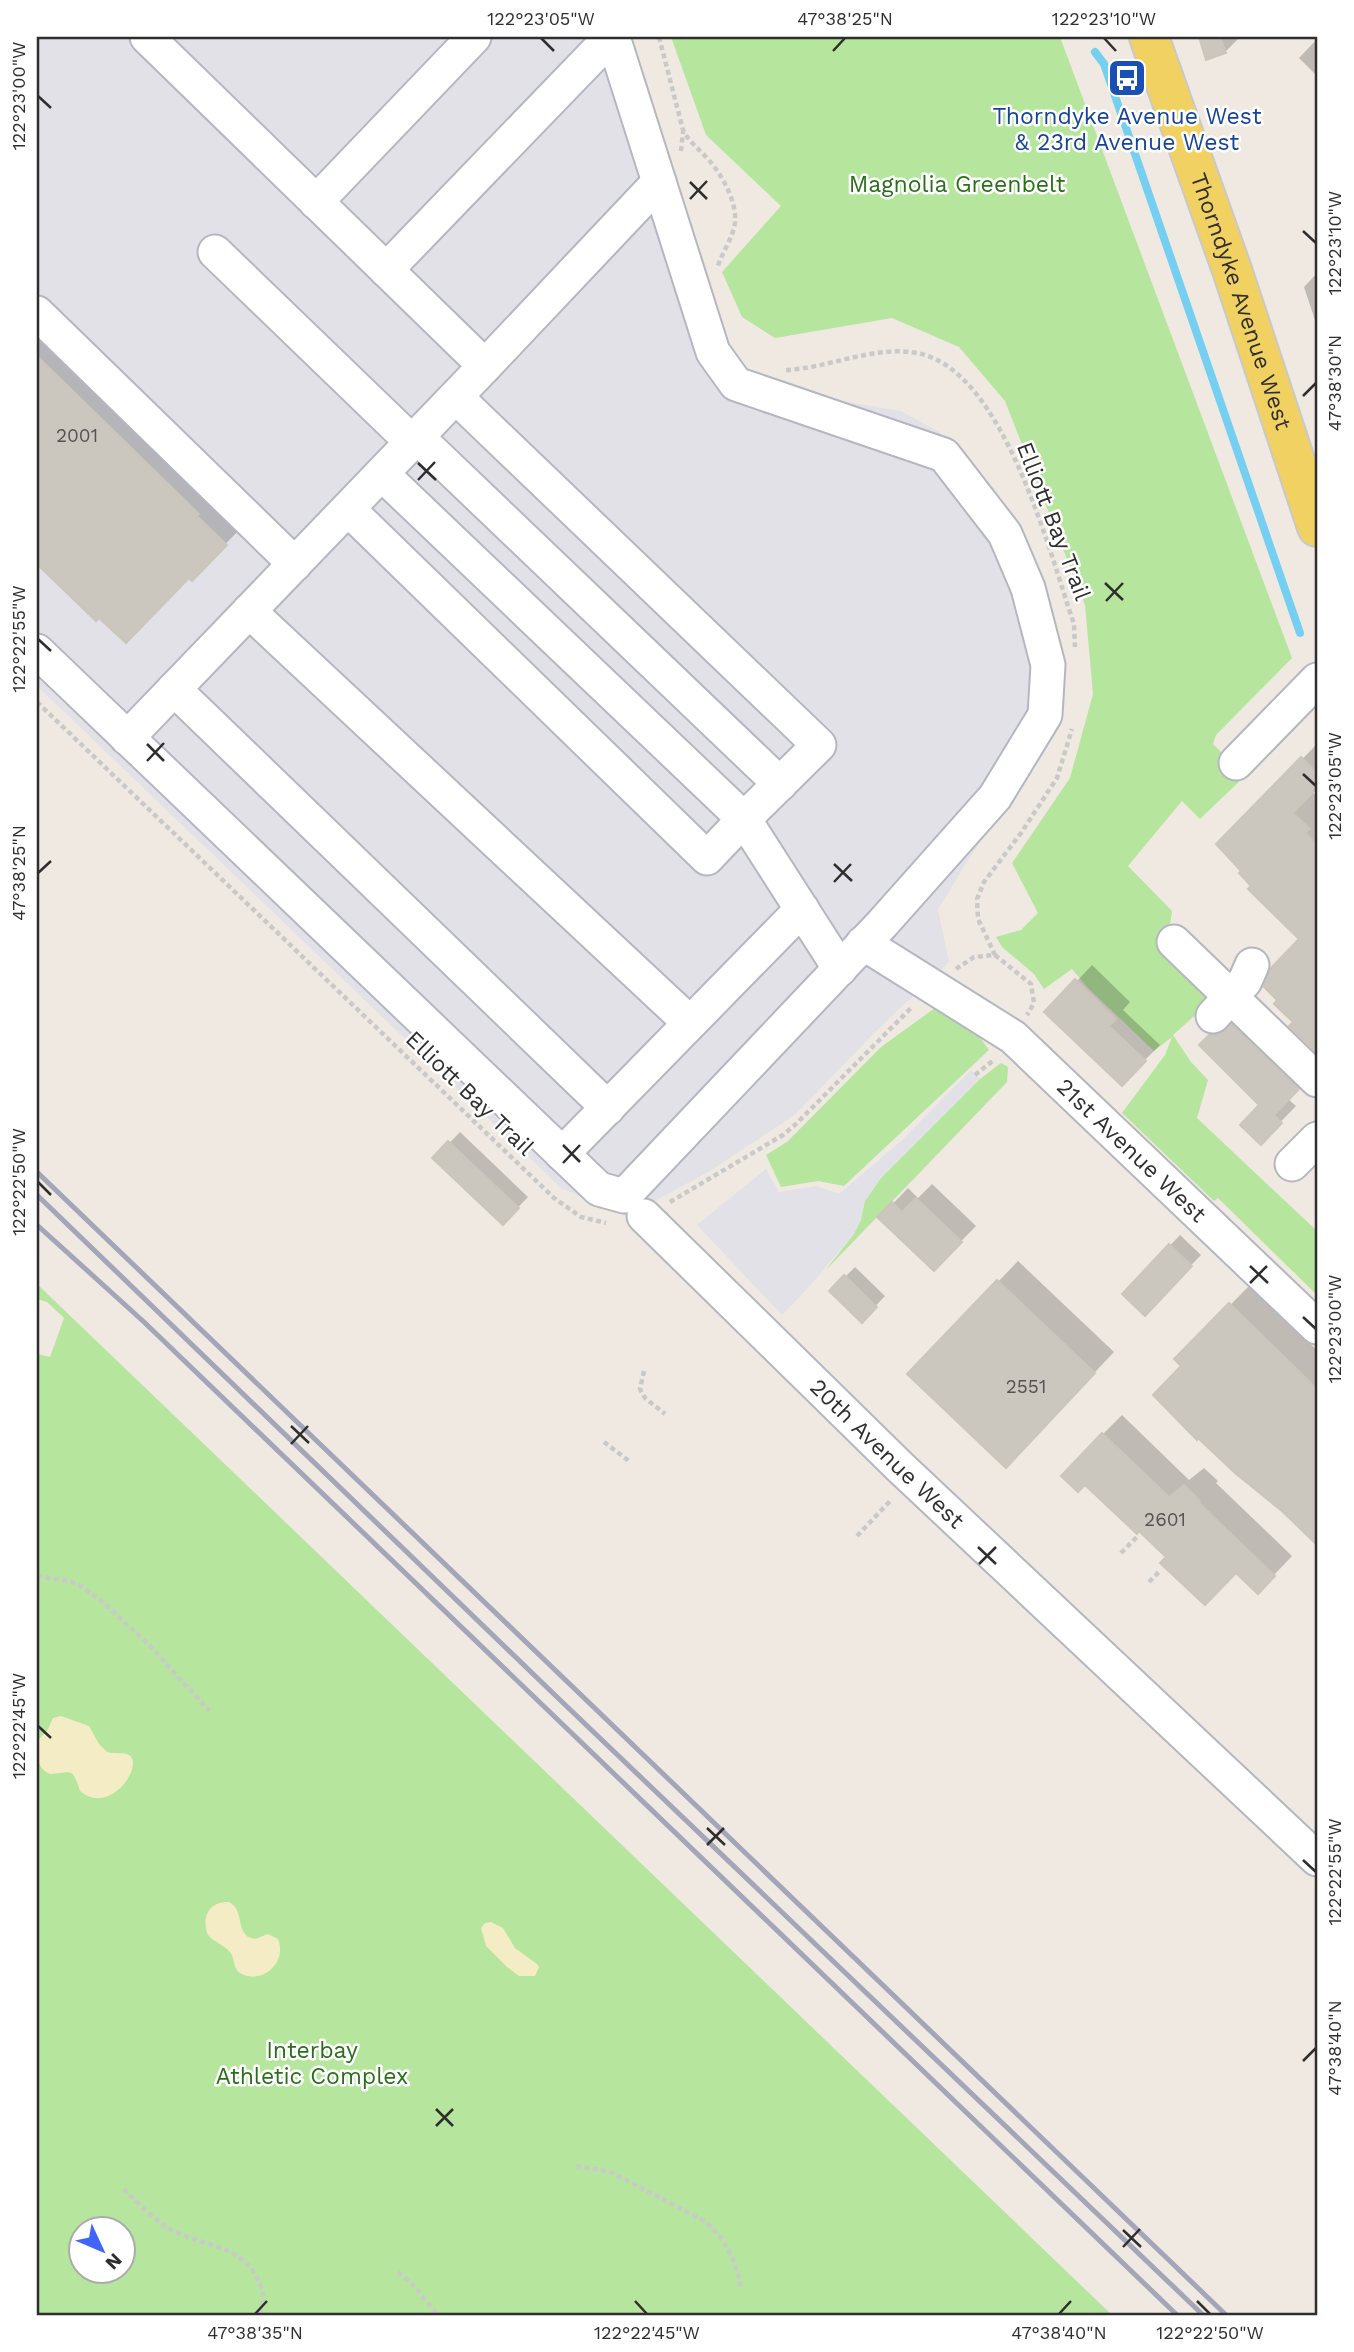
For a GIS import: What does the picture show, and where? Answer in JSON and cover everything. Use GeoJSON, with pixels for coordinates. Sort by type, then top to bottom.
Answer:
{"type":"FeatureCollection","features":[{"type":"Feature","properties":{"kind":"main road","name":"Thorndyke Avenue West"},"geometry":{"type":"LineString","coordinates":[[1149,37],[1232,270],[1317,527]]}},
{"type":"Feature","properties":{"kind":"street"},"geometry":{"type":"LineString","coordinates":[[147,37],[485,366]]}},
{"type":"Feature","properties":{"kind":"street"},"geometry":{"type":"LineString","coordinates":[[316,202],[474,37]]}},
{"type":"Feature","properties":{"kind":"street"},"geometry":{"type":"LineString","coordinates":[[37,652],[599,1189],[624,1196],[863,943],[995,797],[1045,715],[1048,666],[1028,588],[1004,534],[944,455],[736,384],[713,352],[612,37],[386,270]]}},
{"type":"Feature","properties":{"kind":"street"},"geometry":{"type":"LineString","coordinates":[[127,738],[659,182]]}},
{"type":"Feature","properties":{"kind":"street"},"geometry":{"type":"LineString","coordinates":[[215,252],[780,784]]}},
{"type":"Feature","properties":{"kind":"street"},"geometry":{"type":"LineString","coordinates":[[37,313],[295,564]]}},
{"type":"Feature","properties":{"kind":"street"},"geometry":{"type":"LineString","coordinates":[[348,509],[707,858],[819,745],[456,397]]}},
{"type":"Feature","properties":{"kind":"street"},"geometry":{"type":"LineString","coordinates":[[382,474],[744,819],[839,969]]}},
{"type":"Feature","properties":{"kind":"street"},"geometry":{"type":"LineString","coordinates":[[249,611],[690,1023]]}},
{"type":"Feature","properties":{"kind":"street"},"geometry":{"type":"LineString","coordinates":[[1236,763],[1317,680]]}},
{"type":"Feature","properties":{"kind":"street"},"geometry":{"type":"LineString","coordinates":[[174,689],[608,1108]]}},
{"type":"Feature","properties":{"kind":"street"},"geometry":{"type":"LineString","coordinates":[[562,1154],[802,909]]}},
{"type":"Feature","properties":{"kind":"street"},"geometry":{"type":"LineString","coordinates":[[1174,942],[1222,1007],[1317,1080]]}},
{"type":"Feature","properties":{"kind":"street","name":"21st Avenue West"},"geometry":{"type":"LineString","coordinates":[[863,943],[926,994],[1013,1037],[1317,1327]]}},
{"type":"Feature","properties":{"kind":"street"},"geometry":{"type":"LineString","coordinates":[[1222,1007],[1245,981],[1252,965]]}},
{"type":"Feature","properties":{"kind":"street"},"geometry":{"type":"LineString","coordinates":[[1292,1164],[1317,1139]]}},
{"type":"Feature","properties":{"kind":"street","name":"20th Avenue West"},"geometry":{"type":"LineString","coordinates":[[645,1216],[911,1477],[1317,1859]]}},
{"type":"Feature","properties":{"kind":"path"},"geometry":{"type":"LineString","coordinates":[[659,37],[683,130],[687,138],[709,160],[726,186],[734,205],[735,225],[717,270]]}},
{"type":"Feature","properties":{"kind":"path","name":"Elliott Bay Trail"},"geometry":{"type":"LineString","coordinates":[[779,370],[811,369],[882,351],[918,353],[947,366],[969,383],[1009,446],[1030,494],[1074,624],[1075,648]]}},
{"type":"Feature","properties":{"kind":"path","name":"Elliott Bay Trail"},"geometry":{"type":"LineString","coordinates":[[37,702],[555,1198],[581,1217],[601,1223],[623,1222],[645,1216],[783,1135],[926,994]]}},
{"type":"Feature","properties":{"kind":"path"},"geometry":{"type":"LineString","coordinates":[[1022,1022],[1034,1003],[1031,984],[995,955],[978,919],[977,899],[984,882],[1056,778],[1073,727]]}},
{"type":"Feature","properties":{"kind":"path"},"geometry":{"type":"LineString","coordinates":[[962,964],[974,957],[995,955]]}},
{"type":"Feature","properties":{"kind":"path"},"geometry":{"type":"LineString","coordinates":[[975,1075],[1002,1053]]}},
{"type":"Feature","properties":{"kind":"path"},"geometry":{"type":"LineString","coordinates":[[644,1371],[640,1390],[645,1398],[665,1414]]}},
{"type":"Feature","properties":{"kind":"path"},"geometry":{"type":"LineString","coordinates":[[604,1442],[629,1461]]}},
{"type":"Feature","properties":{"kind":"path"},"geometry":{"type":"LineString","coordinates":[[857,1536],[911,1477]]}},
{"type":"Feature","properties":{"kind":"path"},"geometry":{"type":"LineString","coordinates":[[1121,1553],[1137,1537]]}},
{"type":"Feature","properties":{"kind":"path"},"geometry":{"type":"LineString","coordinates":[[1149,1582],[1160,1571]]}},
{"type":"Feature","properties":{"kind":"path"},"geometry":{"type":"LineString","coordinates":[[37,1576],[69,1581],[99,1598],[150,1646],[209,1710]]}},
{"type":"Feature","properties":{"kind":"path"},"geometry":{"type":"LineString","coordinates":[[576,2166],[617,2175],[710,2226],[730,2252],[741,2288]]}},
{"type":"Feature","properties":{"kind":"path"},"geometry":{"type":"LineString","coordinates":[[124,2189],[171,2229],[240,2257],[257,2277],[262,2290],[263,2304],[259,2315]]}},
{"type":"Feature","properties":{"kind":"path"},"geometry":{"type":"LineString","coordinates":[[398,2272],[422,2294],[439,2315]]}},
{"type":"Feature","properties":{"kind":"shaded area"},"geometry":{"type":"Polygon","coordinates":[[[37,37],[631,37],[704,301],[737,366],[800,394],[901,411],[939,432],[964,459],[1020,540],[1039,755],[968,860],[938,910],[949,962],[874,1033],[796,1114],[710,1171],[627,1216],[561,1188],[37,686],[37,37]]]}},
{"type":"Feature","properties":{"kind":"shaded area"},"geometry":{"type":"Polygon","coordinates":[[[971,1070],[980,1079],[881,1178],[865,1201],[861,1220],[854,1234],[782,1315],[697,1225],[766,1169],[779,1192],[816,1186],[839,1194],[902,1140],[971,1070]]]}},
{"type":"Feature","properties":{"kind":"green space","name":"Magnolia Greenbelt"},"geometry":{"type":"Polygon","coordinates":[[[671,37],[1060,37],[1292,658],[1216,735],[1213,744],[1245,776],[1200,819],[1182,801],[1128,866],[1172,911],[1167,945],[1194,975],[1210,1002],[1173,1035],[1191,1062],[1208,1080],[1197,1118],[1317,1231],[1317,1295],[1218,1198],[1214,1201],[1122,1113],[1165,1055],[1172,1037],[1154,1051],[1088,988],[1072,969],[1044,989],[1034,974],[1002,947],[996,937],[1021,930],[1038,913],[1012,863],[1070,778],[1093,694],[1085,605],[1005,401],[959,347],[892,318],[775,338],[742,317],[722,272],[781,206],[706,135],[671,37]]]}},
{"type":"Feature","properties":{"kind":"green space"},"geometry":{"type":"Polygon","coordinates":[[[935,1008],[975,1031],[989,1050],[844,1186],[818,1181],[781,1187],[766,1155],[787,1142],[881,1047],[935,1008]]]}},
{"type":"Feature","properties":{"kind":"green space"},"geometry":{"type":"Polygon","coordinates":[[[1001,1063],[1008,1067],[1007,1082],[825,1271],[854,1234],[861,1220],[865,1201],[881,1178],[980,1079],[1001,1063]]]}},
{"type":"Feature","properties":{"kind":"green space","name":"Interbay Athletic Complex"},"geometry":{"type":"Polygon","coordinates":[[[37,1284],[1112,2315],[37,2315],[37,1354],[50,1357],[64,1318],[47,1302],[37,1299],[37,1284]]]}},
{"type":"Feature","properties":{"kind":"sand"},"geometry":{"type":"Polygon","coordinates":[[[61,1716],[89,1726],[107,1752],[127,1754],[133,1760],[128,1778],[113,1794],[103,1798],[91,1797],[80,1791],[71,1773],[50,1774],[42,1768],[37,1755],[38,1740],[47,1731],[53,1718],[61,1716]]]}},
{"type":"Feature","properties":{"kind":"sand"},"geometry":{"type":"Polygon","coordinates":[[[229,1902],[237,1909],[242,1928],[248,1937],[255,1939],[268,1934],[278,1939],[280,1955],[267,1973],[252,1977],[240,1973],[230,1952],[208,1935],[208,1911],[216,1904],[229,1902]]]}},
{"type":"Feature","properties":{"kind":"sand"},"geometry":{"type":"Polygon","coordinates":[[[491,1922],[503,1928],[515,1948],[537,1964],[539,1967],[535,1976],[519,1976],[486,1946],[481,1928],[485,1923],[491,1922]]]}},
{"type":"Feature","properties":{"kind":"building"},"geometry":{"type":"Polygon","coordinates":[[[1199,37],[1220,37],[1226,53],[1206,60],[1199,37]]]}},
{"type":"Feature","properties":{"kind":"building"},"geometry":{"type":"Polygon","coordinates":[[[37,356],[199,514],[197,516],[227,545],[192,581],[189,578],[126,643],[99,618],[96,621],[37,564],[37,356]]]}},
{"type":"Feature","properties":{"kind":"building"},"geometry":{"type":"Polygon","coordinates":[[[1301,757],[1317,773],[1317,788],[1293,813],[1310,829],[1305,833],[1317,845],[1317,1053],[1289,1026],[1293,1022],[1274,1004],[1277,1000],[1264,987],[1270,969],[1299,939],[1248,889],[1251,886],[1239,873],[1241,871],[1216,844],[1301,757]]]}},
{"type":"Feature","properties":{"kind":"building"},"geometry":{"type":"Polygon","coordinates":[[[1075,979],[1116,1019],[1109,1026],[1146,1061],[1122,1086],[1044,1012],[1075,979]]]}},
{"type":"Feature","properties":{"kind":"building"},"geometry":{"type":"Polygon","coordinates":[[[1232,1024],[1299,1089],[1274,1115],[1282,1123],[1261,1145],[1240,1125],[1259,1105],[1199,1045],[1209,1035],[1219,1034],[1232,1024]]]}},
{"type":"Feature","properties":{"kind":"building"},"geometry":{"type":"Polygon","coordinates":[[[448,1141],[519,1208],[503,1225],[432,1158],[448,1141]]]}},
{"type":"Feature","properties":{"kind":"building"},"geometry":{"type":"Polygon","coordinates":[[[916,1198],[962,1242],[934,1271],[877,1217],[892,1202],[902,1212],[916,1198]]]}},
{"type":"Feature","properties":{"kind":"building"},"geometry":{"type":"Polygon","coordinates":[[[1169,1244],[1192,1266],[1145,1316],[1122,1294],[1169,1244]]]}},
{"type":"Feature","properties":{"kind":"building"},"geometry":{"type":"Polygon","coordinates":[[[844,1275],[877,1307],[862,1323],[829,1291],[844,1275]]]}},
{"type":"Feature","properties":{"kind":"building"},"geometry":{"type":"Polygon","coordinates":[[[997,1280],[1095,1373],[1006,1468],[907,1374],[997,1280]]]}},
{"type":"Feature","properties":{"kind":"building"},"geometry":{"type":"Polygon","coordinates":[[[1229,1303],[1317,1389],[1317,1545],[1283,1512],[1235,1473],[1198,1438],[1197,1440],[1153,1395],[1181,1366],[1174,1359],[1229,1303]]]}},
{"type":"Feature","properties":{"kind":"building"},"geometry":{"type":"Polygon","coordinates":[[[1102,1433],[1169,1497],[1184,1485],[1199,1503],[1275,1576],[1258,1594],[1236,1573],[1205,1605],[1160,1563],[1166,1557],[1139,1531],[1137,1534],[1085,1485],[1078,1492],[1061,1476],[1102,1433]]]}},
{"type":"Feature","properties":{"kind":"waterway"},"geometry":{"type":"LineString","coordinates":[[1095,52],[1104,64],[1300,633]]}},
{"type":"Feature","properties":{"kind":"railway"},"geometry":{"type":"LineString","coordinates":[[37,1172],[1226,2315]]}},
{"type":"Feature","properties":{"kind":"railway"},"geometry":{"type":"LineString","coordinates":[[37,1195],[1203,2315]]}},
{"type":"Feature","properties":{"kind":"railway"},"geometry":{"type":"LineString","coordinates":[[37,1225],[144,1322],[1177,2315]]}},
{"type":"Feature","properties":{"kind":"place","name":"Thorndyke Avenue West & 23rd Avenue West"},"geometry":{"type":"Point","coordinates":[1127,78]}}]}
